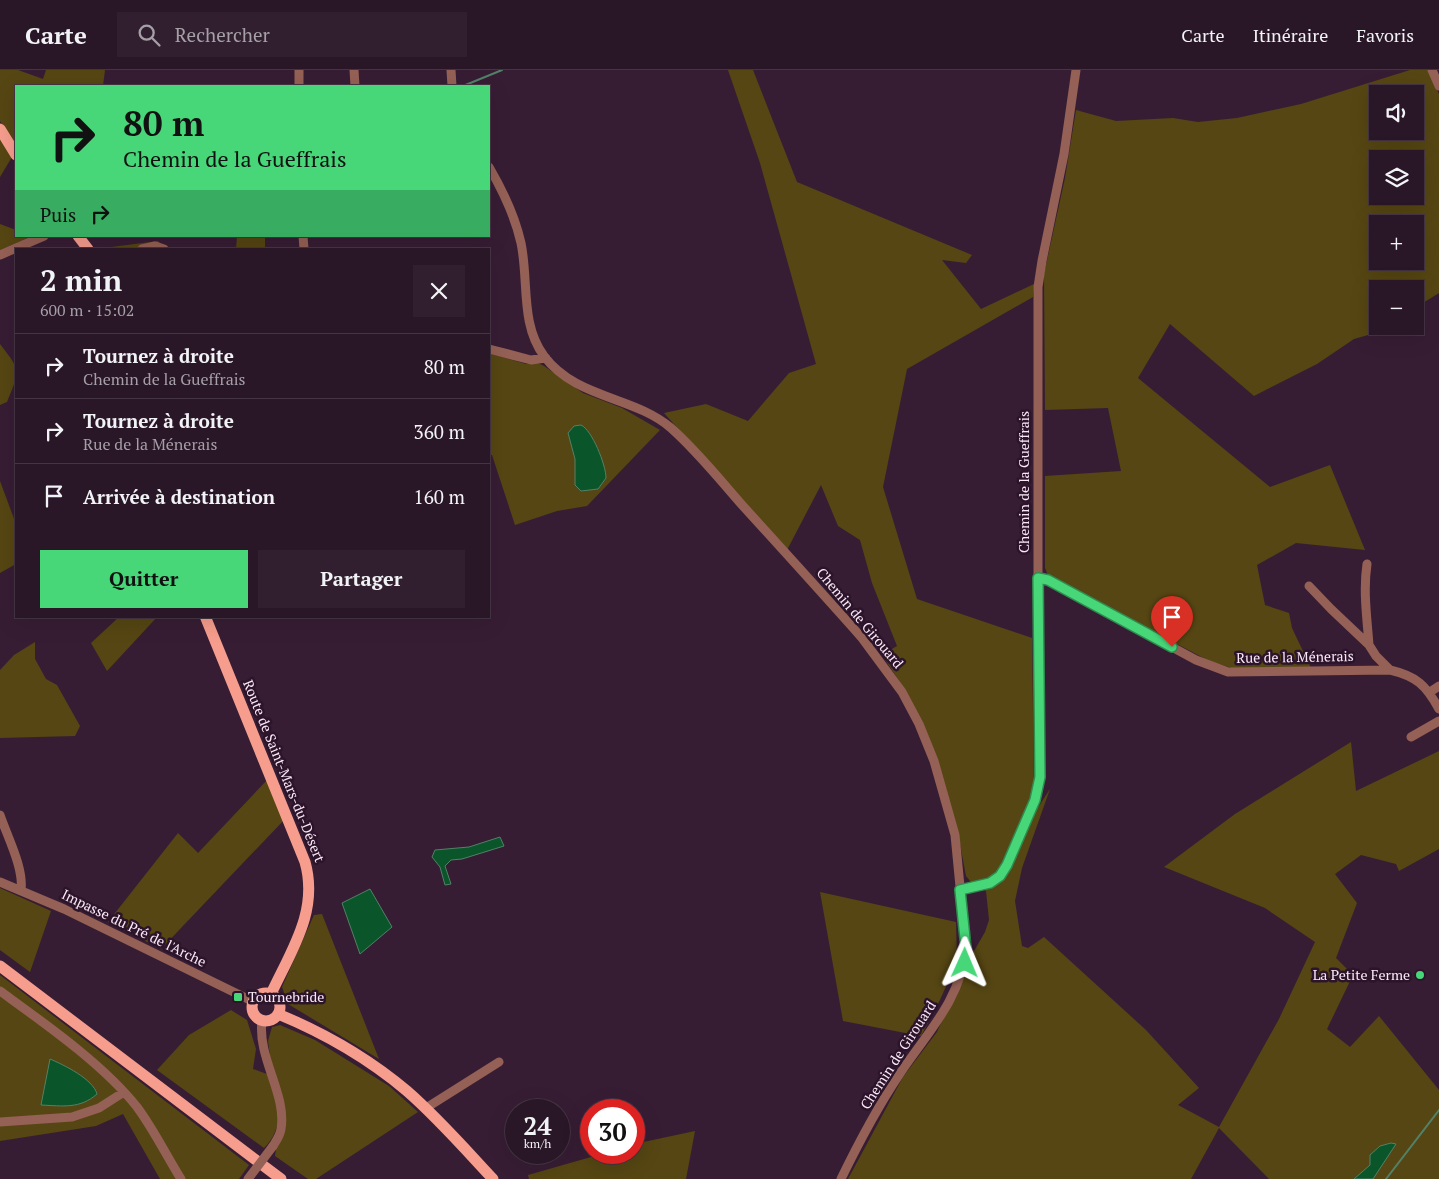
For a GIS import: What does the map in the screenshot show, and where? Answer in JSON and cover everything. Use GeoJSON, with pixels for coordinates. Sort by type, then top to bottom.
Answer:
{"type":"FeatureCollection","features":[{"type":"Feature","properties":{"kind":"main road"},"geometry":{"type":"LineString","coordinates":[[0,130],[15,153]]}},
{"type":"Feature","properties":{"kind":"main road"},"geometry":{"type":"LineString","coordinates":[[79,237],[87,248]]}},
{"type":"Feature","properties":{"kind":"main road","name":"Route de Saint-Mars-du-Désert"},"geometry":{"type":"LineString","coordinates":[[206,618],[309,874],[310,889],[306,918],[271,994]]}},
{"type":"Feature","properties":{"kind":"main road"},"geometry":{"type":"LineString","coordinates":[[0,966],[281,1179]]}},
{"type":"Feature","properties":{"kind":"main road"},"geometry":{"type":"LineString","coordinates":[[271,994],[278,1000],[280,1005],[278,1014],[271,1020],[262,1020],[253,1011],[254,1002],[259,996],[271,994]]}},
{"type":"Feature","properties":{"kind":"main road"},"geometry":{"type":"LineString","coordinates":[[278,1014],[337,1043],[391,1078],[426,1108],[493,1179]]}},
{"type":"Feature","properties":{"kind":"street"},"geometry":{"type":"LineString","coordinates":[[299,70],[299,85]]}},
{"type":"Feature","properties":{"kind":"street"},"geometry":{"type":"LineString","coordinates":[[354,70],[355,85]]}},
{"type":"Feature","properties":{"kind":"street"},"geometry":{"type":"LineString","coordinates":[[451,70],[452,85]]}},
{"type":"Feature","properties":{"kind":"street","name":"Chemin de la Gueffrais"},"geometry":{"type":"LineString","coordinates":[[960,890],[990,883],[1003,872],[1035,800],[1040,777],[1038,287],[1064,154],[1076,70]]}},
{"type":"Feature","properties":{"kind":"street"},"geometry":{"type":"LineString","coordinates":[[1432,70],[1439,86]]}},
{"type":"Feature","properties":{"kind":"street","name":"Chemin de Girouard"},"geometry":{"type":"LineString","coordinates":[[490,169],[503,192],[516,225],[521,244],[530,325],[538,348],[561,372],[580,386],[644,412],[661,421],[693,449],[862,638],[881,662],[902,692],[919,724],[934,761],[955,835],[966,948],[965,963],[940,1018],[898,1076],[855,1150],[841,1179]]}},
{"type":"Feature","properties":{"kind":"street"},"geometry":{"type":"LineString","coordinates":[[16,248],[42,237]]}},
{"type":"Feature","properties":{"kind":"street"},"geometry":{"type":"LineString","coordinates":[[146,248],[155,246],[161,248]]}},
{"type":"Feature","properties":{"kind":"street"},"geometry":{"type":"LineString","coordinates":[[0,255],[15,249]]}},
{"type":"Feature","properties":{"kind":"street"},"geometry":{"type":"LineString","coordinates":[[490,349],[531,360],[546,358]]}},
{"type":"Feature","properties":{"kind":"street"},"geometry":{"type":"LineString","coordinates":[[1367,564],[1364,583],[1367,604],[1368,645]]}},
{"type":"Feature","properties":{"kind":"street","name":"Rue de la Ménerais"},"geometry":{"type":"LineString","coordinates":[[1038,578],[1048,580],[1196,660],[1228,672],[1390,670],[1407,674],[1430,692],[1439,709]]}},
{"type":"Feature","properties":{"kind":"street"},"geometry":{"type":"LineString","coordinates":[[1309,586],[1368,645],[1390,670]]}},
{"type":"Feature","properties":{"kind":"street"},"geometry":{"type":"LineString","coordinates":[[1367,670],[1372,665],[1376,656]]}},
{"type":"Feature","properties":{"kind":"street"},"geometry":{"type":"LineString","coordinates":[[1430,692],[1439,686]]}},
{"type":"Feature","properties":{"kind":"street"},"geometry":{"type":"LineString","coordinates":[[1411,736],[1439,721]]}},
{"type":"Feature","properties":{"kind":"street"},"geometry":{"type":"LineString","coordinates":[[0,815],[17,863],[21,885],[20,890]]}},
{"type":"Feature","properties":{"kind":"street","name":"Impasse du Pré de l'Arche"},"geometry":{"type":"LineString","coordinates":[[0,882],[72,913],[254,1002]]}},
{"type":"Feature","properties":{"kind":"street"},"geometry":{"type":"LineString","coordinates":[[0,991],[85,1056],[124,1092],[153,1130],[181,1179]]}},
{"type":"Feature","properties":{"kind":"street"},"geometry":{"type":"LineString","coordinates":[[248,1179],[273,1146],[281,1131],[281,1112],[262,1043],[262,1020]]}},
{"type":"Feature","properties":{"kind":"street"},"geometry":{"type":"LineString","coordinates":[[426,1108],[499,1062]]}},
{"type":"Feature","properties":{"kind":"street"},"geometry":{"type":"LineString","coordinates":[[0,1122],[72,1117],[99,1108],[124,1092]]}},
{"type":"Feature","properties":{"kind":"shaded area"},"geometry":{"type":"Polygon","coordinates":[[[0,70],[18,70],[43,79],[46,70],[105,70],[103,85],[15,85],[15,146],[0,121],[0,70]]]}},
{"type":"Feature","properties":{"kind":"shaded area"},"geometry":{"type":"Polygon","coordinates":[[[728,70],[753,70],[797,182],[972,255],[966,263],[942,260],[981,309],[1034,284],[1033,297],[907,369],[883,487],[917,599],[1032,638],[1034,786],[1027,807],[1035,812],[1050,789],[1022,868],[1015,901],[1022,946],[1028,948],[1044,937],[1146,1030],[1199,1088],[1178,1105],[1219,1127],[1279,1019],[1315,942],[1265,908],[1164,867],[1235,814],[1351,742],[1356,791],[1439,751],[1439,849],[1399,871],[1396,864],[1361,855],[1335,874],[1357,903],[1336,958],[1353,975],[1327,1029],[1350,1047],[1379,1016],[1439,1090],[1439,1179],[1269,1179],[1219,1128],[1191,1179],[848,1179],[903,1077],[937,1032],[970,958],[985,932],[989,920],[986,891],[971,882],[966,876],[959,839],[916,712],[902,685],[882,655],[897,646],[872,583],[860,540],[838,526],[821,485],[787,550],[664,413],[706,404],[748,421],[789,373],[816,364],[760,163],[728,70]]]}},
{"type":"Feature","properties":{"kind":"shaded area"},"geometry":{"type":"Polygon","coordinates":[[[1410,70],[1428,70],[1439,94],[1439,293],[1424,302],[1424,280],[1369,280],[1369,335],[1354,339],[1317,364],[1254,396],[1170,324],[1138,378],[1270,487],[1330,465],[1365,550],[1296,543],[1257,565],[1265,605],[1289,613],[1292,628],[1311,668],[1232,668],[1209,661],[1048,575],[1045,568],[1045,476],[1121,471],[1108,408],[1045,410],[1044,274],[1065,178],[1076,110],[1116,121],[1173,118],[1198,122],[1237,118],[1301,104],[1410,70]]]}},
{"type":"Feature","properties":{"kind":"shaded area"},"geometry":{"type":"Polygon","coordinates":[[[0,137],[12,157],[0,177],[0,137]]]}},
{"type":"Feature","properties":{"kind":"shaded area"},"geometry":{"type":"Polygon","coordinates":[[[0,224],[15,230],[15,237],[27,237],[26,239],[0,250],[0,224]]]}},
{"type":"Feature","properties":{"kind":"shaded area"},"geometry":{"type":"Polygon","coordinates":[[[237,237],[265,237],[265,248],[236,248],[237,237]]]}},
{"type":"Feature","properties":{"kind":"shaded area"},"geometry":{"type":"Polygon","coordinates":[[[158,241],[166,248],[104,248],[158,241]]]}},
{"type":"Feature","properties":{"kind":"shaded area"},"geometry":{"type":"Polygon","coordinates":[[[0,344],[15,366],[15,380],[7,402],[0,405],[0,344]]]}},
{"type":"Feature","properties":{"kind":"shaded area"},"geometry":{"type":"Polygon","coordinates":[[[490,353],[526,364],[538,363],[583,393],[622,408],[660,430],[587,506],[557,511],[515,525],[492,455],[490,455],[490,353]]]}},
{"type":"Feature","properties":{"kind":"shaded area"},"geometry":{"type":"Polygon","coordinates":[[[581,425],[590,434],[598,448],[604,465],[606,478],[598,489],[581,491],[575,485],[575,459],[568,433],[574,426],[581,425]]]}},
{"type":"Feature","properties":{"kind":"shaded area"},"geometry":{"type":"Polygon","coordinates":[[[0,481],[15,521],[15,565],[0,573],[0,481]]]}},
{"type":"Feature","properties":{"kind":"shaded area"},"geometry":{"type":"Polygon","coordinates":[[[118,618],[156,618],[107,671],[91,643],[118,618]]]}},
{"type":"Feature","properties":{"kind":"shaded area"},"geometry":{"type":"Polygon","coordinates":[[[35,642],[35,659],[46,679],[57,685],[80,726],[75,736],[0,738],[0,670],[14,655],[35,642]]]}},
{"type":"Feature","properties":{"kind":"shaded area"},"geometry":{"type":"Polygon","coordinates":[[[267,780],[284,820],[161,949],[108,922],[178,833],[198,853],[267,780]]]}},
{"type":"Feature","properties":{"kind":"shaded area"},"geometry":{"type":"Polygon","coordinates":[[[500,837],[504,846],[462,859],[451,860],[445,866],[451,884],[445,885],[440,867],[432,857],[435,850],[469,847],[500,837]]]}},
{"type":"Feature","properties":{"kind":"shaded area"},"geometry":{"type":"Polygon","coordinates":[[[0,888],[51,911],[30,972],[0,950],[0,888]]]}},
{"type":"Feature","properties":{"kind":"shaded area"},"geometry":{"type":"Polygon","coordinates":[[[370,889],[392,927],[360,954],[342,903],[370,889]]]}},
{"type":"Feature","properties":{"kind":"shaded area"},"geometry":{"type":"Polygon","coordinates":[[[820,892],[956,922],[957,962],[921,1036],[843,1021],[820,892]]]}},
{"type":"Feature","properties":{"kind":"shaded area"},"geometry":{"type":"Polygon","coordinates":[[[322,914],[379,1059],[288,1004],[282,987],[314,915],[322,914]]]}},
{"type":"Feature","properties":{"kind":"shaded area"},"geometry":{"type":"Polygon","coordinates":[[[0,975],[249,1165],[239,1179],[160,1179],[123,1114],[96,1126],[0,1141],[0,975]]]}},
{"type":"Feature","properties":{"kind":"shaded area"},"geometry":{"type":"Polygon","coordinates":[[[231,1010],[247,1020],[256,1049],[253,1069],[267,1074],[277,1103],[278,1122],[276,1131],[264,1148],[157,1070],[189,1035],[231,1010]]]}},
{"type":"Feature","properties":{"kind":"shaded area"},"geometry":{"type":"Polygon","coordinates":[[[280,1025],[315,1040],[389,1086],[418,1112],[316,1179],[308,1179],[275,1156],[276,1148],[281,1140],[268,1041],[272,1027],[280,1025]]]}},
{"type":"Feature","properties":{"kind":"shaded area"},"geometry":{"type":"Polygon","coordinates":[[[50,1059],[84,1078],[90,1083],[97,1094],[91,1099],[71,1106],[41,1105],[50,1059]]]}},
{"type":"Feature","properties":{"kind":"shaded area"},"geometry":{"type":"Polygon","coordinates":[[[695,1131],[686,1179],[529,1179],[528,1175],[580,1160],[580,1164],[645,1164],[645,1142],[695,1131]]]}},
{"type":"Feature","properties":{"kind":"shaded area"},"geometry":{"type":"Polygon","coordinates":[[[1391,1143],[1396,1144],[1373,1179],[1354,1179],[1370,1165],[1370,1155],[1380,1146],[1391,1143]]]}},
{"type":"Feature","properties":{"kind":"waterway"},"geometry":{"type":"LineString","coordinates":[[465,85],[502,70]]}},
{"type":"Feature","properties":{"kind":"waterway"},"geometry":{"type":"LineString","coordinates":[[1386,1179],[1439,1110]]}},
{"type":"Feature","properties":{"kind":"place","name":"La Petite Ferme"},"geometry":{"type":"Point","coordinates":[1420,975]}},
{"type":"Feature","properties":{"kind":"place","name":"Tournebride"},"geometry":{"type":"Point","coordinates":[238,997]}},
{"type":"Feature","properties":{"kind":"route"},"geometry":{"type":"LineString","coordinates":[[965,963],[966,948],[960,890],[990,883],[1000,876],[1007,865],[1038,789],[1040,777],[1038,578],[1048,580],[1172,647]]}}]}
